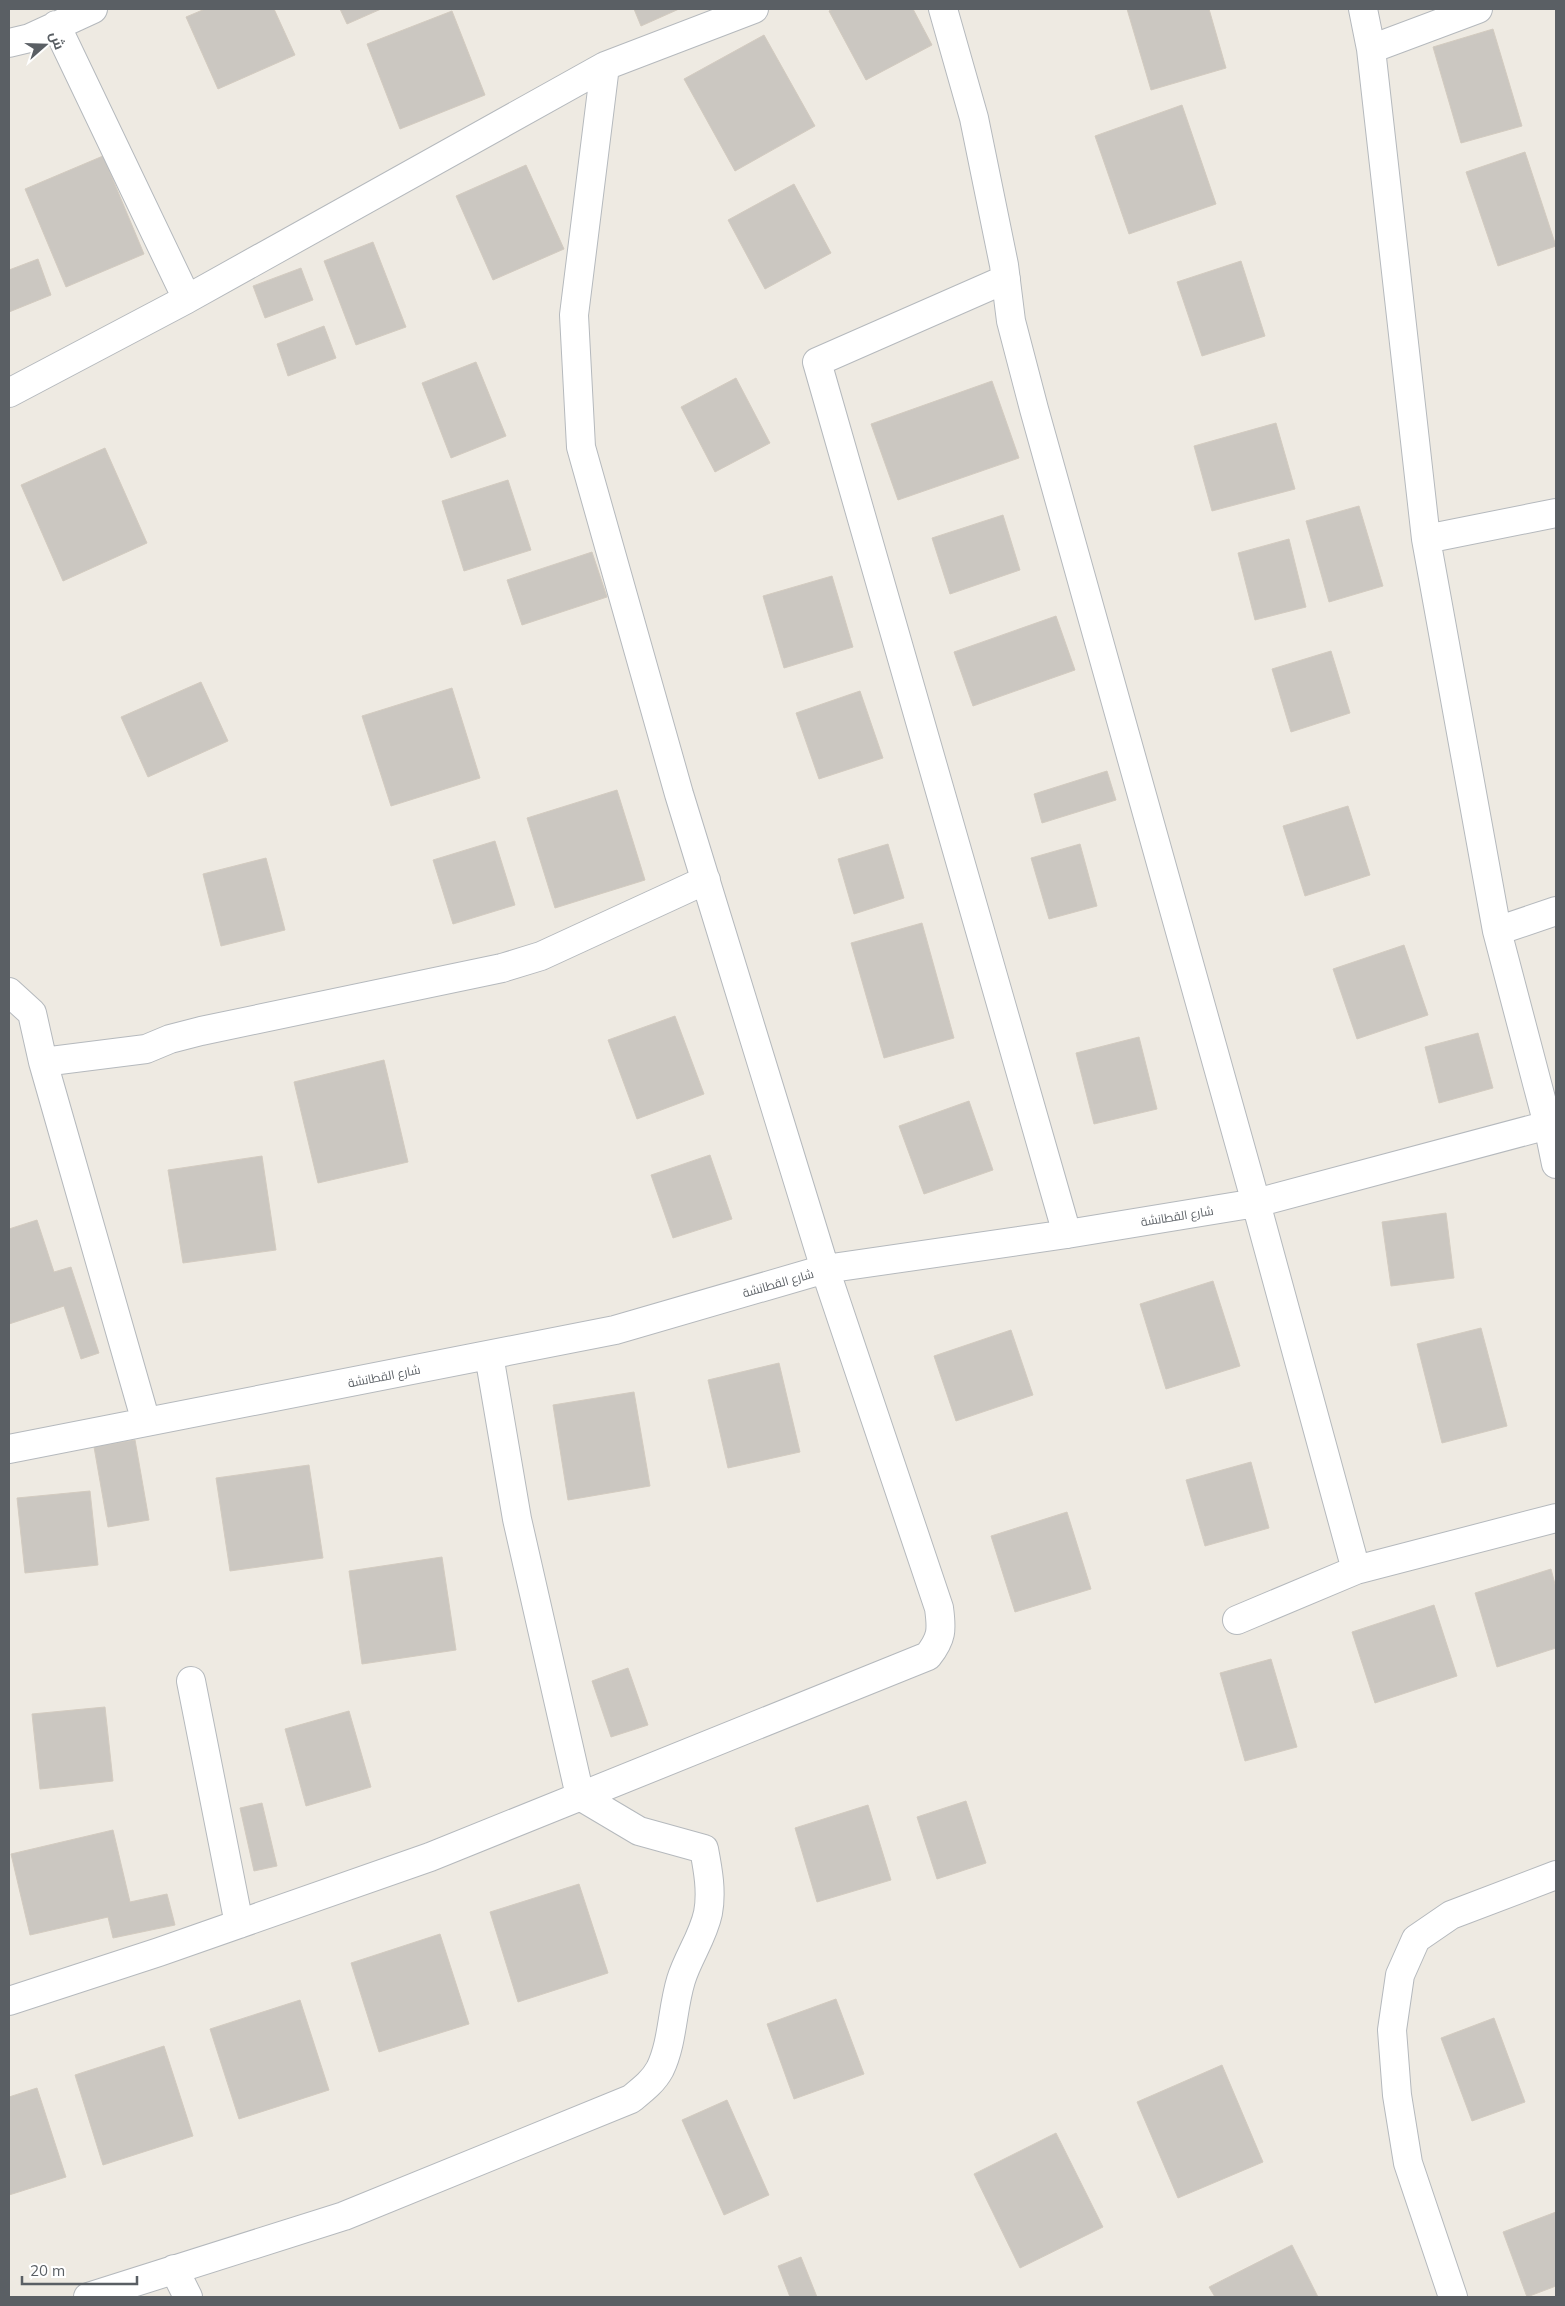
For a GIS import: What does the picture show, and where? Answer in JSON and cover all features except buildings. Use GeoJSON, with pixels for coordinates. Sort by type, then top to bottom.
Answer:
{"type":"FeatureCollection","features":[{"type":"Feature","properties":{"kind":"street"},"geometry":{"type":"LineString","coordinates":[[9,43],[30,38],[93,9]]}},
{"type":"Feature","properties":{"kind":"street"},"geometry":{"type":"LineString","coordinates":[[9,393],[187,299],[605,66],[754,9]]}},
{"type":"Feature","properties":{"kind":"street"},"geometry":{"type":"LineString","coordinates":[[943,9],[974,118],[990,189],[1006,279],[1011,321],[1034,409],[1256,1203],[1356,1570]]}},
{"type":"Feature","properties":{"kind":"street"},"geometry":{"type":"LineString","coordinates":[[1363,9],[1371,49],[1426,539],[1497,931],[1548,1125],[1556,1164]]}},
{"type":"Feature","properties":{"kind":"street"},"geometry":{"type":"LineString","coordinates":[[1371,49],[1478,9]]}},
{"type":"Feature","properties":{"kind":"street"},"geometry":{"type":"LineString","coordinates":[[56,25],[187,299]]}},
{"type":"Feature","properties":{"kind":"street"},"geometry":{"type":"LineString","coordinates":[[9,2001],[239,1924],[430,1857],[928,1656],[938,1643],[942,1629],[939,1608],[826,1269],[676,785],[581,447],[574,315],[605,66]]}},
{"type":"Feature","properties":{"kind":"street"},"geometry":{"type":"LineString","coordinates":[[1006,279],[817,362],[1067,1234]]}},
{"type":"Feature","properties":{"kind":"street"},"geometry":{"type":"LineString","coordinates":[[1426,539],[1556,513]]}},
{"type":"Feature","properties":{"kind":"street"},"geometry":{"type":"LineString","coordinates":[[43,1062],[146,1049],[170,1039],[193,1033],[502,968],[541,956],[706,880]]}},
{"type":"Feature","properties":{"kind":"street"},"geometry":{"type":"LineString","coordinates":[[1497,931],[1556,911]]}},
{"type":"Feature","properties":{"kind":"street"},"geometry":{"type":"LineString","coordinates":[[9,992],[32,1013],[43,1062],[146,1422]]}},
{"type":"Feature","properties":{"kind":"street","name":"شارع القطانشة"},"geometry":{"type":"LineString","coordinates":[[9,1449],[615,1330],[826,1269],[1067,1234],[1256,1203],[1548,1125]]}},
{"type":"Feature","properties":{"kind":"street"},"geometry":{"type":"LineString","coordinates":[[88,2297],[344,2216],[631,2099],[647,2086],[659,2070],[666,2052],[674,2005],[681,1979],[704,1929],[708,1912],[708,1870],[704,1849],[639,1831],[580,1796],[516,1520],[489,1354]]}},
{"type":"Feature","properties":{"kind":"street"},"geometry":{"type":"LineString","coordinates":[[1237,1620],[1356,1570],[1556,1518]]}},
{"type":"Feature","properties":{"kind":"street"},"geometry":{"type":"LineString","coordinates":[[191,1681],[239,1924]]}},
{"type":"Feature","properties":{"kind":"street"},"geometry":{"type":"LineString","coordinates":[[1453,2297],[1408,2162],[1397,2095],[1392,2030],[1400,1975],[1416,1939],[1451,1915],[1556,1875]]}},
{"type":"Feature","properties":{"kind":"street"},"geometry":{"type":"LineString","coordinates":[[174,2269],[188,2297]]}}]}
